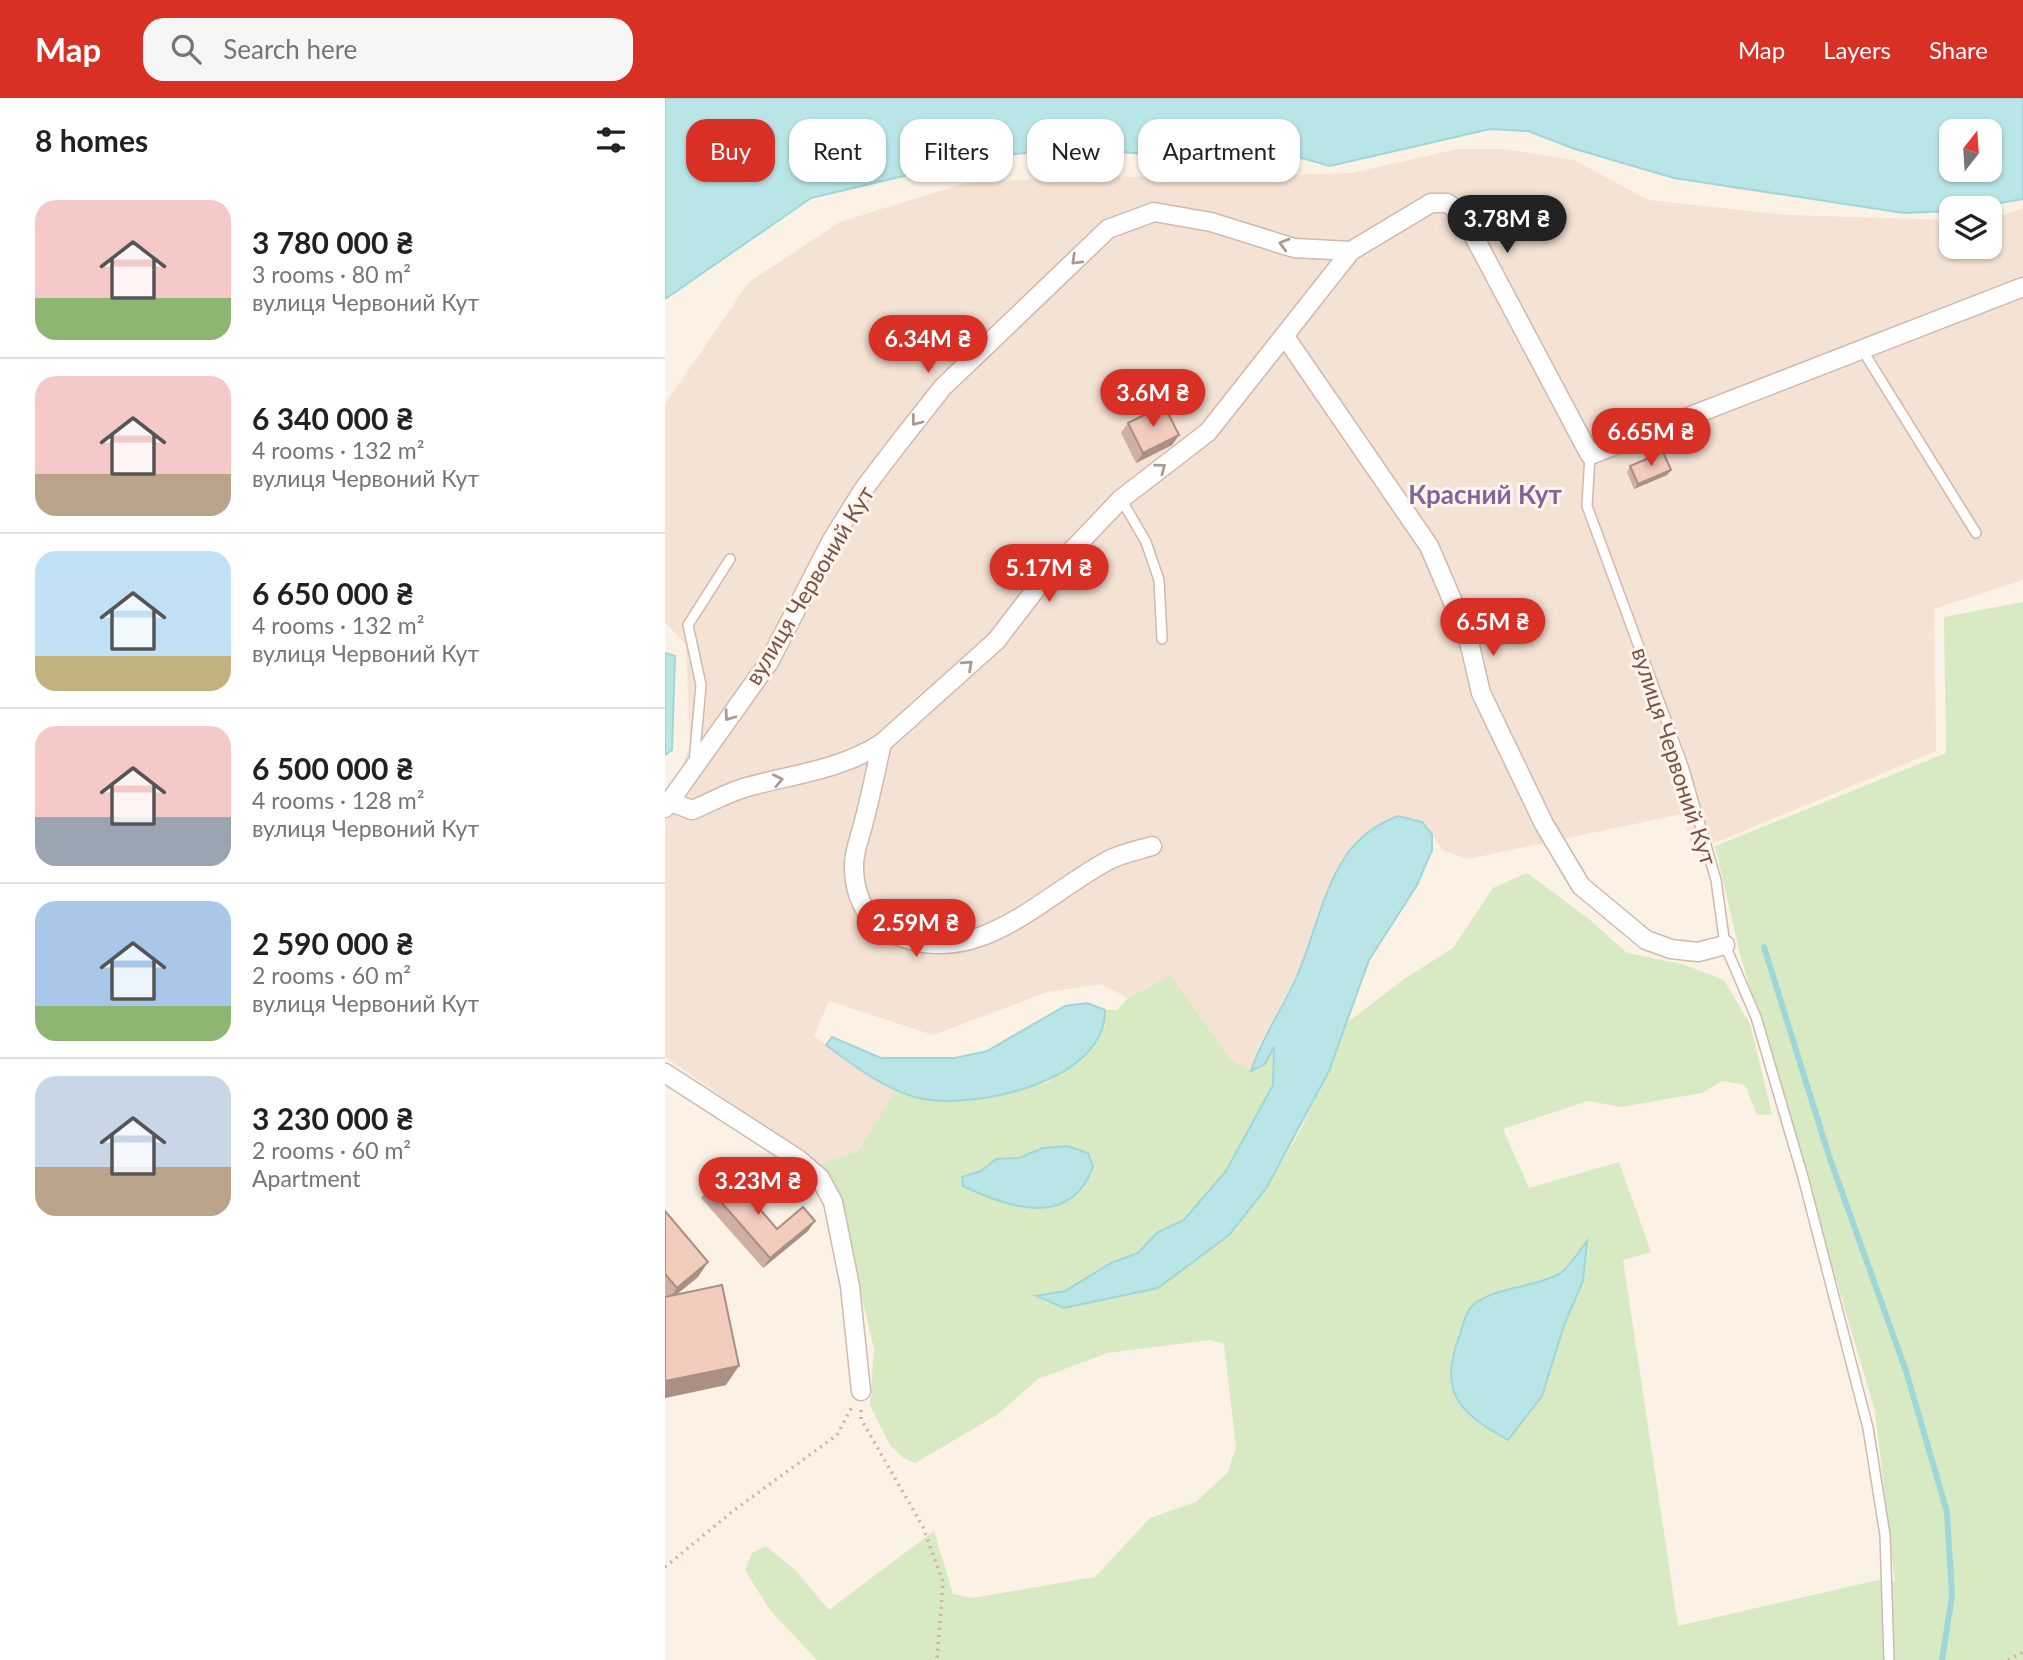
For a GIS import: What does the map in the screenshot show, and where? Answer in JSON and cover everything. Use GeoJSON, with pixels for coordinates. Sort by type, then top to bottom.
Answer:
{"type":"FeatureCollection","features":[{"type":"Feature","properties":{"kind":"street","name":"вулиця Червоний Кут"},"geometry":{"type":"LineString","coordinates":[[1351,251],[1294,248],[1210,222],[1154,212],[1108,229],[943,387],[898,444],[863,490],[832,540],[769,662],[667,804],[692,810],[745,787],[813,772],[861,757],[882,743],[996,641],[1039,585],[1121,499],[1208,432],[1286,338],[1351,251],[1431,203],[1447,203],[1461,212],[1590,455]]}},
{"type":"Feature","properties":{"kind":"street"},"geometry":{"type":"LineString","coordinates":[[1590,455],[2023,287]]}},
{"type":"Feature","properties":{"kind":"street"},"geometry":{"type":"LineString","coordinates":[[1286,338],[1429,546],[1468,637],[1482,693],[1543,824],[1581,886],[1646,940],[1671,949],[1698,951],[1724,945]]}},
{"type":"Feature","properties":{"kind":"street"},"geometry":{"type":"LineString","coordinates":[[882,743],[853,864],[855,888],[865,909],[880,927],[901,938],[940,943],[979,939],[1025,917],[1112,859],[1152,846]]}},
{"type":"Feature","properties":{"kind":"street"},"geometry":{"type":"LineString","coordinates":[[665,1073],[798,1159],[820,1178],[833,1202],[850,1286],[861,1391]]}},
{"type":"Feature","properties":{"kind":"lane"},"geometry":{"type":"LineString","coordinates":[[1863,351],[1976,533]]}},
{"type":"Feature","properties":{"kind":"lane","name":"вулиця Червоний Кут"},"geometry":{"type":"LineString","coordinates":[[1590,455],[1587,506],[1683,766],[1716,880],[1724,945],[1760,1030],[1803,1177],[1868,1427],[1885,1535],[1889,1660]]}},
{"type":"Feature","properties":{"kind":"lane"},"geometry":{"type":"LineString","coordinates":[[1121,499],[1146,542],[1159,580],[1162,639]]}},
{"type":"Feature","properties":{"kind":"lane"},"geometry":{"type":"LineString","coordinates":[[694,765],[701,685],[688,625],[730,559]]}},
{"type":"Feature","properties":{"kind":"path"},"geometry":{"type":"LineString","coordinates":[[665,1567],[733,1511],[837,1435],[861,1391]]}},
{"type":"Feature","properties":{"kind":"path"},"geometry":{"type":"LineString","coordinates":[[861,1391],[861,1419],[923,1527],[943,1582],[937,1660]]}},
{"type":"Feature","properties":{"kind":"path"},"geometry":{"type":"LineString","coordinates":[[2008,1660],[2023,1653]]}},
{"type":"Feature","properties":{"kind":"shaded area"},"geometry":{"type":"Polygon","coordinates":[[[1457,149],[1503,149],[1574,160],[1648,200],[1787,215],[1939,220],[1939,259],[2002,259],[2002,216],[2023,208],[2023,580],[1934,609],[1936,751],[1693,852],[1682,814],[1468,859],[1444,851],[1422,822],[1299,971],[1258,1048],[1251,1071],[1230,1059],[1171,975],[1128,998],[1101,984],[1047,992],[933,1035],[829,1001],[814,1036],[853,1066],[897,1089],[858,1151],[820,1164],[665,1057],[665,819],[690,745],[686,645],[665,622],[665,404],[749,282],[840,222],[965,183],[1027,180],[1027,182],[1124,182],[1124,177],[1138,177],[1138,182],[1300,182],[1300,175],[1352,173],[1457,149]]]}},
{"type":"Feature","properties":{"kind":"green space"},"geometry":{"type":"Polygon","coordinates":[[[2023,602],[2023,1660],[817,1660],[769,1609],[745,1570],[752,1553],[766,1546],[795,1570],[829,1610],[934,1531],[953,1594],[972,1598],[1095,1577],[1150,1518],[1196,1502],[1227,1473],[1236,1448],[1224,1344],[1210,1340],[1107,1353],[1038,1379],[997,1415],[915,1463],[902,1457],[890,1445],[870,1405],[874,1349],[837,1189],[820,1164],[858,1151],[896,1090],[884,1073],[923,1060],[955,1058],[987,1051],[1002,1095],[1048,1082],[1089,1051],[1105,1026],[1105,1010],[1117,1010],[1128,998],[1171,975],[1230,1059],[1252,1071],[1274,1045],[1273,1085],[1226,1171],[1203,1201],[1184,1220],[1158,1232],[1138,1253],[1111,1263],[1065,1291],[1036,1296],[1048,1303],[1229,1235],[1267,1187],[1300,1131],[1329,1071],[1348,1022],[1404,979],[1453,948],[1493,888],[1527,873],[1590,920],[1627,953],[1682,964],[1724,980],[1750,1024],[1772,1114],[1757,1115],[1745,1085],[1722,1081],[1702,1093],[1621,1107],[1588,1101],[1503,1129],[1529,1188],[1619,1162],[1651,1252],[1623,1260],[1678,1626],[1878,1580],[1895,1582],[1875,1411],[1740,954],[1715,846],[1946,753],[1944,617],[2023,602]],[[1043,1148],[1019,1158],[996,1159],[981,1171],[962,1177],[963,1186],[1043,1148]],[[1586,1243],[1561,1273],[1531,1284],[1500,1290],[1508,1440],[1542,1396],[1564,1325],[1583,1281],[1586,1243]]]}},
{"type":"Feature","properties":{"kind":"water"},"geometry":{"type":"Polygon","coordinates":[[[665,98],[2023,98],[2023,199],[2002,203],[2002,196],[1939,196],[1939,212],[1904,213],[1674,178],[1575,149],[1528,131],[1490,129],[1330,166],[1300,158],[1300,119],[1138,119],[1138,153],[1124,152],[1124,119],[1027,119],[1027,153],[1013,154],[1013,119],[900,119],[900,177],[886,180],[886,119],[789,119],[789,182],[879,182],[811,198],[665,299],[665,98]]]}},
{"type":"Feature","properties":{"kind":"water"},"geometry":{"type":"Polygon","coordinates":[[[665,653],[675,656],[672,750],[665,755],[665,653]]]}},
{"type":"Feature","properties":{"kind":"water"},"geometry":{"type":"Polygon","coordinates":[[[1398,816],[1422,822],[1432,834],[1432,850],[1417,885],[1369,960],[1329,1071],[1267,1187],[1229,1235],[1158,1288],[1064,1308],[1036,1296],[1065,1291],[1111,1263],[1138,1253],[1158,1232],[1184,1220],[1226,1171],[1273,1085],[1274,1047],[1265,1064],[1251,1071],[1300,969],[1332,881],[1347,854],[1358,841],[1376,827],[1398,816]]]}},
{"type":"Feature","properties":{"kind":"water"},"geometry":{"type":"Polygon","coordinates":[[[1087,1003],[1105,1010],[1100,1035],[1085,1055],[1062,1072],[1035,1085],[975,1099],[947,1101],[910,1096],[872,1077],[826,1045],[832,1037],[881,1058],[955,1058],[987,1051],[1065,1006],[1087,1003]]]}},
{"type":"Feature","properties":{"kind":"water"},"geometry":{"type":"Polygon","coordinates":[[[1068,1146],[1088,1153],[1093,1167],[1083,1187],[1069,1199],[1054,1206],[1018,1206],[963,1186],[962,1177],[981,1171],[996,1159],[1019,1158],[1043,1148],[1068,1146]]]}},
{"type":"Feature","properties":{"kind":"water"},"geometry":{"type":"Polygon","coordinates":[[[1587,1241],[1583,1281],[1564,1325],[1542,1396],[1508,1440],[1465,1410],[1452,1386],[1454,1354],[1467,1314],[1473,1305],[1493,1294],[1559,1274],[1587,1241]]]}},
{"type":"Feature","properties":{"kind":"building"},"geometry":{"type":"Polygon","coordinates":[[[1164,405],[1179,435],[1143,453],[1128,423],[1164,405]]]}},
{"type":"Feature","properties":{"kind":"building"},"geometry":{"type":"Polygon","coordinates":[[[1663,452],[1671,470],[1638,484],[1630,466],[1663,452]]]}},
{"type":"Feature","properties":{"kind":"building"},"geometry":{"type":"Polygon","coordinates":[[[727,1171],[777,1229],[803,1207],[815,1221],[770,1258],[708,1187],[727,1171]]]}},
{"type":"Feature","properties":{"kind":"building"},"geometry":{"type":"Polygon","coordinates":[[[665,1211],[708,1262],[677,1288],[665,1274],[665,1211]]]}},
{"type":"Feature","properties":{"kind":"building"},"geometry":{"type":"Polygon","coordinates":[[[722,1285],[739,1366],[665,1381],[665,1297],[722,1285]]]}},
{"type":"Feature","properties":{"kind":"waterway"},"geometry":{"type":"LineString","coordinates":[[1764,947],[1829,1156],[1906,1371],[1947,1512],[1952,1596],[1942,1660]]}},
{"type":"Feature","properties":{"kind":"district","name":"Красний Кут"},"geometry":{"type":"Point","coordinates":[1485,494]}}]}
